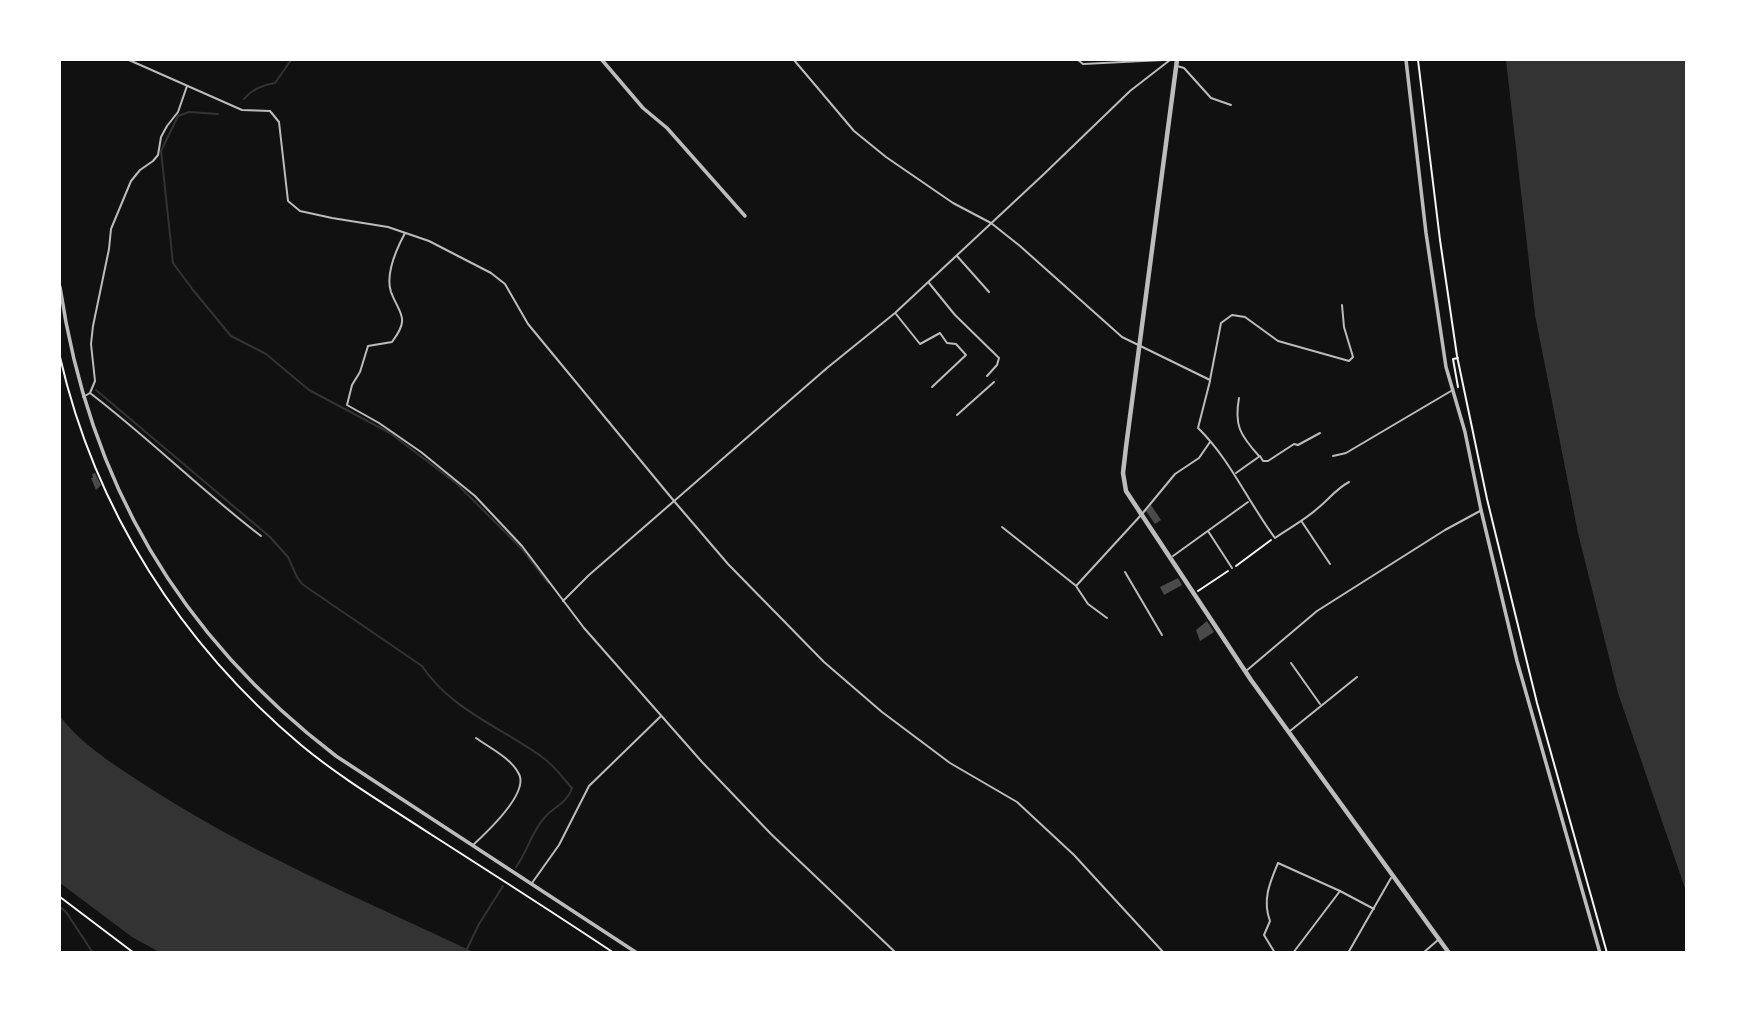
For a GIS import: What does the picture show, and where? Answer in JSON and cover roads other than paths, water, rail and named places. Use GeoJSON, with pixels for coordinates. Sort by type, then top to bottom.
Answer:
{"type":"FeatureCollection","features":[{"type":"Feature","properties":{"kind":"street"},"geometry":{"type":"LineString","coordinates":[[602,60],[643,108],[667,128],[745,216]]}},
{"type":"Feature","properties":{"kind":"street"},"geometry":{"type":"LineString","coordinates":[[1406,60],[1444,358],[1465,432],[1481,510],[1539,743],[1600,953]]}},
{"type":"Feature","properties":{"kind":"street"},"geometry":{"type":"LineString","coordinates":[[1176,62],[1123,473],[1126,491],[1245,671],[1449,953]]}},
{"type":"Feature","properties":{"kind":"street"},"geometry":{"type":"LineString","coordinates":[[60,287],[71,354],[102,454],[139,532],[188,608],[235,666],[303,730],[375,783],[638,953]]}},
{"type":"Feature","properties":{"kind":"lane"},"geometry":{"type":"LineString","coordinates":[[129,60],[242,110],[270,111],[279,122],[288,201],[300,211],[332,219],[388,227],[405,233],[445,249],[491,273],[505,284],[528,324],[674,501],[728,564],[824,662],[881,712],[950,763],[1017,802],[1074,855],[1164,953]]}},
{"type":"Feature","properties":{"kind":"lane"},"geometry":{"type":"LineString","coordinates":[[794,60],[847,123],[886,157],[953,203],[991,223],[1122,337],[1210,380]]}},
{"type":"Feature","properties":{"kind":"lane"},"geometry":{"type":"LineString","coordinates":[[1078,60],[1083,64],[1163,60]]}},
{"type":"Feature","properties":{"kind":"lane"},"geometry":{"type":"LineString","coordinates":[[562,601],[827,368],[895,313],[1104,118],[1130,90],[1170,60]]}},
{"type":"Feature","properties":{"kind":"lane"},"geometry":{"type":"LineString","coordinates":[[1176,62],[1211,98],[1231,105]]}},
{"type":"Feature","properties":{"kind":"lane"},"geometry":{"type":"LineString","coordinates":[[83,397],[90,393],[95,381],[91,344],[110,249],[111,229],[131,181],[158,155],[161,137],[178,112],[187,85]]}},
{"type":"Feature","properties":{"kind":"lane"},"geometry":{"type":"LineString","coordinates":[[405,233],[396,249],[390,281],[391,292],[402,316],[402,324],[392,342],[368,346],[360,372],[352,385],[348,405],[421,452],[475,496],[522,545],[562,601],[661,716],[771,834],[896,953]]}},
{"type":"Feature","properties":{"kind":"lane"},"geometry":{"type":"LineString","coordinates":[[956,256],[989,292]]}},
{"type":"Feature","properties":{"kind":"lane"},"geometry":{"type":"LineString","coordinates":[[928,282],[955,315],[999,358],[997,365],[987,376]]}},
{"type":"Feature","properties":{"kind":"lane"},"geometry":{"type":"LineString","coordinates":[[1342,305],[1344,327],[1353,357],[1349,361],[1278,341],[1245,317],[1232,315],[1221,323],[1198,428],[1235,474],[1249,502],[1275,538],[1301,521],[1328,500],[1335,490],[1349,482]]}},
{"type":"Feature","properties":{"kind":"lane"},"geometry":{"type":"LineString","coordinates":[[895,313],[920,344],[940,333],[947,343],[956,344],[966,355],[932,387]]}},
{"type":"Feature","properties":{"kind":"lane"},"geometry":{"type":"LineString","coordinates":[[957,415],[994,382]]}},
{"type":"Feature","properties":{"kind":"lane"},"geometry":{"type":"LineString","coordinates":[[1333,456],[1346,453],[1453,391]]}},
{"type":"Feature","properties":{"kind":"lane"},"geometry":{"type":"LineString","coordinates":[[90,393],[128,421],[226,509],[261,536]]}},
{"type":"Feature","properties":{"kind":"lane"},"geometry":{"type":"LineString","coordinates":[[1239,398],[1237,423],[1263,461],[1268,461],[1294,444],[1298,445],[1320,433]]}},
{"type":"Feature","properties":{"kind":"lane"},"geometry":{"type":"LineString","coordinates":[[1076,586],[1175,474],[1199,458],[1210,442]]}},
{"type":"Feature","properties":{"kind":"lane"},"geometry":{"type":"LineString","coordinates":[[1235,474],[1260,456]]}},
{"type":"Feature","properties":{"kind":"lane"},"geometry":{"type":"LineString","coordinates":[[1171,557],[1249,502]]}},
{"type":"Feature","properties":{"kind":"lane"},"geometry":{"type":"LineString","coordinates":[[1245,671],[1317,611],[1481,510]]}},
{"type":"Feature","properties":{"kind":"lane"},"geometry":{"type":"LineString","coordinates":[[1301,521],[1330,565]]}},
{"type":"Feature","properties":{"kind":"lane"},"geometry":{"type":"LineString","coordinates":[[1002,527],[1076,586],[1088,604],[1107,618]]}},
{"type":"Feature","properties":{"kind":"lane"},"geometry":{"type":"LineString","coordinates":[[1207,530],[1232,569]]}},
{"type":"Feature","properties":{"kind":"lane"},"geometry":{"type":"LineString","coordinates":[[1125,572],[1162,635]]}},
{"type":"Feature","properties":{"kind":"lane"},"geometry":{"type":"LineString","coordinates":[[1291,663],[1321,705]]}},
{"type":"Feature","properties":{"kind":"lane"},"geometry":{"type":"LineString","coordinates":[[1289,732],[1357,677]]}},
{"type":"Feature","properties":{"kind":"lane"},"geometry":{"type":"LineString","coordinates":[[532,884],[559,845],[589,786],[661,716]]}},
{"type":"Feature","properties":{"kind":"lane"},"geometry":{"type":"LineString","coordinates":[[472,846],[497,823],[517,793],[521,782],[519,774],[510,763],[476,738]]}},
{"type":"Feature","properties":{"kind":"lane"},"geometry":{"type":"LineString","coordinates":[[1275,953],[1264,935],[1270,920],[1264,906],[1278,863],[1374,909]]}},
{"type":"Feature","properties":{"kind":"lane"},"geometry":{"type":"LineString","coordinates":[[1348,953],[1393,876]]}},
{"type":"Feature","properties":{"kind":"lane"},"geometry":{"type":"LineString","coordinates":[[1293,953],[1340,891]]}},
{"type":"Feature","properties":{"kind":"lane"},"geometry":{"type":"LineString","coordinates":[[1423,953],[1439,939]]}},
{"type":"Feature","properties":{"kind":"waterway"},"geometry":{"type":"LineString","coordinates":[[244,99],[258,88],[275,83],[291,60]]}},
{"type":"Feature","properties":{"kind":"waterway"},"geometry":{"type":"LineString","coordinates":[[218,114],[189,112],[178,116],[161,151],[173,263],[231,336],[266,354],[309,390],[390,433],[456,483],[522,549],[548,583]]}},
{"type":"Feature","properties":{"kind":"waterway"},"geometry":{"type":"LineString","coordinates":[[96,390],[270,537],[288,557],[302,584],[422,666],[434,681],[462,706],[542,757],[558,772],[572,788],[570,793],[540,823],[516,867]]}},
{"type":"Feature","properties":{"kind":"waterway"},"geometry":{"type":"LineString","coordinates":[[465,953],[479,924],[503,886]]}},
{"type":"Feature","properties":{"kind":"waterway"},"geometry":{"type":"LineString","coordinates":[[60,907],[93,953]]}}]}
